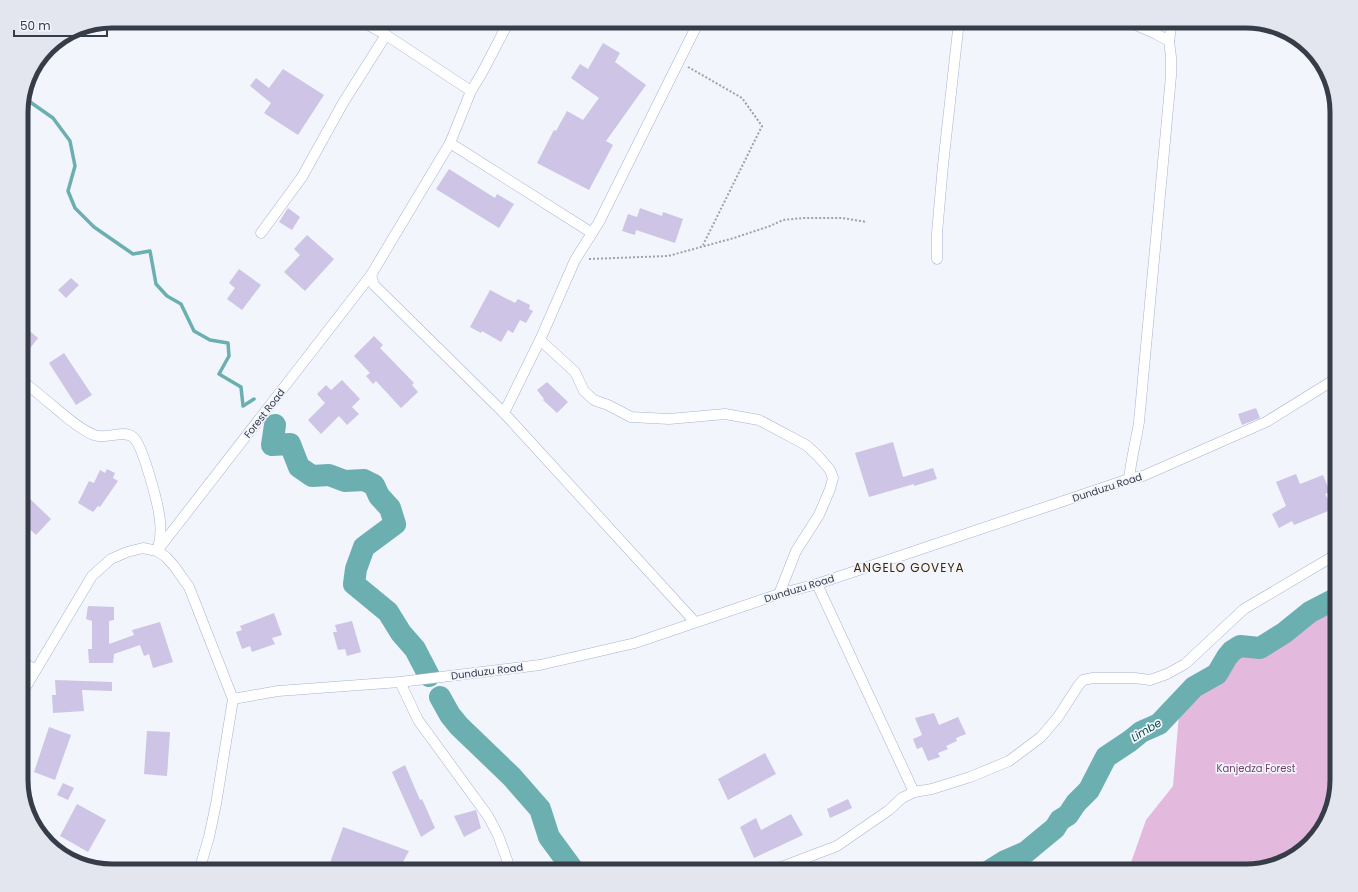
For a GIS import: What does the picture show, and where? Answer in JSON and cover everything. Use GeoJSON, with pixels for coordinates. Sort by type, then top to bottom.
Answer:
{"type":"FeatureCollection","features":[{"type":"Feature","properties":{"kind":"street"},"geometry":{"type":"LineString","coordinates":[[374,28],[471,91]]}},
{"type":"Feature","properties":{"kind":"street","name":"Forest Road"},"geometry":{"type":"LineString","coordinates":[[157,551],[371,275],[450,143],[471,91],[482,73],[504,28]]}},
{"type":"Feature","properties":{"kind":"street"},"geometry":{"type":"LineString","coordinates":[[504,413],[540,340],[575,260],[599,222],[695,28]]}},
{"type":"Feature","properties":{"kind":"street"},"geometry":{"type":"LineString","coordinates":[[937,259],[937,233],[943,165],[958,28]]}},
{"type":"Feature","properties":{"kind":"street"},"geometry":{"type":"LineString","coordinates":[[1143,28],[1169,41]]}},
{"type":"Feature","properties":{"kind":"street"},"geometry":{"type":"LineString","coordinates":[[1129,479],[1130,463],[1139,422],[1171,76],[1169,41],[1171,28]]}},
{"type":"Feature","properties":{"kind":"street"},"geometry":{"type":"LineString","coordinates":[[261,233],[302,177],[343,103],[386,35]]}},
{"type":"Feature","properties":{"kind":"street"},"geometry":{"type":"LineString","coordinates":[[450,143],[592,233]]}},
{"type":"Feature","properties":{"kind":"street"},"geometry":{"type":"LineString","coordinates":[[371,275],[374,285],[504,413],[696,622]]}},
{"type":"Feature","properties":{"kind":"street"},"geometry":{"type":"LineString","coordinates":[[540,340],[574,372],[584,391],[594,400],[608,405],[631,417],[668,419],[724,414],[759,420],[806,445],[818,456],[830,470],[832,478],[830,489],[819,515],[796,551],[779,594]]}},
{"type":"Feature","properties":{"kind":"street","name":"Dunduzu Road"},"geometry":{"type":"LineString","coordinates":[[233,699],[278,691],[400,682],[540,665],[635,642],[779,594],[817,584],[1129,479],[1143,476],[1266,422],[1330,382]]}},
{"type":"Feature","properties":{"kind":"street"},"geometry":{"type":"LineString","coordinates":[[28,386],[83,430],[96,436],[108,437],[120,434],[128,435],[136,441],[154,493],[160,520],[160,540],[157,551]]}},
{"type":"Feature","properties":{"kind":"street"},"geometry":{"type":"LineString","coordinates":[[28,682],[92,576],[111,559],[127,552],[143,548],[157,551],[166,557],[189,587],[233,699],[216,804],[201,864]]}},
{"type":"Feature","properties":{"kind":"street"},"geometry":{"type":"LineString","coordinates":[[790,864],[837,846],[888,810],[902,798],[914,792],[932,789],[1009,761],[1042,737],[1058,717],[1078,686],[1084,680],[1093,678],[1135,678],[1150,680],[1167,674],[1185,664],[1244,610],[1330,558]]}},
{"type":"Feature","properties":{"kind":"street"},"geometry":{"type":"LineString","coordinates":[[817,584],[914,792]]}},
{"type":"Feature","properties":{"kind":"street"},"geometry":{"type":"LineString","coordinates":[[28,666],[35,669]]}},
{"type":"Feature","properties":{"kind":"street"},"geometry":{"type":"LineString","coordinates":[[400,682],[418,720],[488,816],[498,835],[508,864]]}},
{"type":"Feature","properties":{"kind":"path"},"geometry":{"type":"LineString","coordinates":[[678,62],[742,98],[762,126],[703,245]]}},
{"type":"Feature","properties":{"kind":"path"},"geometry":{"type":"LineString","coordinates":[[575,260],[668,256],[755,231],[783,220],[802,218],[842,218],[867,222]]}},
{"type":"Feature","properties":{"kind":"green space","name":"Kanjedza Forest"},"geometry":{"type":"Polygon","coordinates":[[[1330,593],[1330,780],[1327,802],[1324,812],[1316,827],[1302,843],[1293,850],[1273,860],[1263,862],[1252,864],[1130,864],[1146,820],[1173,786],[1181,690],[1330,593]]]}},
{"type":"Feature","properties":{"kind":"water"},"geometry":{"type":"Polygon","coordinates":[[[1148,718],[1148,723],[1151,726],[1152,721],[1163,720],[1157,728],[1151,732],[1148,733],[1146,728],[1141,729],[1140,740],[1135,738],[1134,733],[1136,728],[1139,726],[1140,719],[1141,724],[1146,725],[1144,722],[1148,718]]]}},
{"type":"Feature","properties":{"kind":"building"},"geometry":{"type":"Polygon","coordinates":[[[603,43],[620,53],[615,62],[646,85],[606,141],[613,145],[589,190],[537,163],[554,130],[556,131],[567,111],[583,120],[599,98],[571,78],[580,64],[588,69],[603,43]]]}},
{"type":"Feature","properties":{"kind":"building"},"geometry":{"type":"Polygon","coordinates":[[[283,69],[324,95],[298,135],[264,113],[271,103],[250,86],[256,78],[269,88],[283,69]]]}},
{"type":"Feature","properties":{"kind":"building"},"geometry":{"type":"Polygon","coordinates":[[[449,169],[495,198],[497,194],[514,204],[499,228],[436,189],[449,169]]]}},
{"type":"Feature","properties":{"kind":"building"},"geometry":{"type":"Polygon","coordinates":[[[288,208],[300,217],[292,230],[279,222],[288,208]]]}},
{"type":"Feature","properties":{"kind":"building"},"geometry":{"type":"Polygon","coordinates":[[[640,208],[662,216],[663,212],[683,219],[675,243],[636,230],[635,235],[622,231],[628,214],[637,217],[640,208]]]}},
{"type":"Feature","properties":{"kind":"building"},"geometry":{"type":"Polygon","coordinates":[[[307,235],[334,259],[305,291],[284,272],[300,255],[294,249],[307,235]]]}},
{"type":"Feature","properties":{"kind":"building"},"geometry":{"type":"Polygon","coordinates":[[[239,269],[261,285],[242,310],[227,299],[235,288],[229,283],[239,269]]]}},
{"type":"Feature","properties":{"kind":"building"},"geometry":{"type":"Polygon","coordinates":[[[71,278],[79,285],[66,298],[58,290],[71,278]]]}},
{"type":"Feature","properties":{"kind":"building"},"geometry":{"type":"Polygon","coordinates":[[[490,290],[515,303],[518,299],[530,305],[529,309],[533,311],[526,323],[520,320],[513,333],[508,330],[501,342],[482,331],[481,333],[470,327],[490,290]]]}},
{"type":"Feature","properties":{"kind":"building"},"geometry":{"type":"Polygon","coordinates":[[[28,330],[38,338],[28,351],[28,330]]]}},
{"type":"Feature","properties":{"kind":"building"},"geometry":{"type":"Polygon","coordinates":[[[374,336],[383,345],[380,348],[414,383],[412,385],[418,392],[401,408],[376,381],[373,384],[366,376],[370,373],[354,356],[374,336]]]}},
{"type":"Feature","properties":{"kind":"building"},"geometry":{"type":"Polygon","coordinates":[[[64,353],[92,395],[76,405],[49,363],[64,353]]]}},
{"type":"Feature","properties":{"kind":"building"},"geometry":{"type":"Polygon","coordinates":[[[342,380],[360,399],[352,407],[359,414],[347,425],[339,416],[321,434],[308,420],[325,403],[317,394],[326,385],[331,390],[342,380]]]}},
{"type":"Feature","properties":{"kind":"building"},"geometry":{"type":"Polygon","coordinates":[[[547,382],[568,402],[557,413],[543,400],[544,399],[537,390],[547,382]]]}},
{"type":"Feature","properties":{"kind":"building"},"geometry":{"type":"Polygon","coordinates":[[[1256,408],[1260,418],[1242,425],[1238,414],[1256,408]]]}},
{"type":"Feature","properties":{"kind":"building"},"geometry":{"type":"Polygon","coordinates":[[[893,442],[903,477],[933,468],[937,479],[869,497],[855,453],[893,442]]]}},
{"type":"Feature","properties":{"kind":"building"},"geometry":{"type":"Polygon","coordinates":[[[107,469],[115,473],[113,478],[118,481],[100,507],[98,506],[93,512],[78,503],[89,481],[94,483],[100,470],[105,473],[107,469]]]}},
{"type":"Feature","properties":{"kind":"building"},"geometry":{"type":"Polygon","coordinates":[[[1296,474],[1300,484],[1323,475],[1330,492],[1325,494],[1330,503],[1330,510],[1294,525],[1292,521],[1279,528],[1272,514],[1286,506],[1276,482],[1296,474]]]}},
{"type":"Feature","properties":{"kind":"building"},"geometry":{"type":"Polygon","coordinates":[[[29,498],[51,519],[36,535],[28,528],[29,498]]]}},
{"type":"Feature","properties":{"kind":"building"},"geometry":{"type":"Polygon","coordinates":[[[88,606],[114,607],[114,620],[109,621],[109,644],[134,635],[132,630],[160,622],[173,662],[153,668],[149,654],[144,656],[140,645],[114,654],[113,663],[89,663],[88,649],[92,649],[92,621],[86,619],[88,606]]]}},
{"type":"Feature","properties":{"kind":"building"},"geometry":{"type":"Polygon","coordinates":[[[274,613],[282,635],[272,638],[275,644],[252,652],[250,646],[242,649],[236,632],[242,630],[240,626],[274,613]]]}},
{"type":"Feature","properties":{"kind":"building"},"geometry":{"type":"Polygon","coordinates":[[[352,621],[361,652],[347,656],[345,649],[338,650],[333,632],[337,632],[335,625],[352,621]]]}},
{"type":"Feature","properties":{"kind":"building"},"geometry":{"type":"Polygon","coordinates":[[[55,680],[112,682],[112,691],[82,690],[84,711],[53,713],[52,695],[56,695],[55,680]]]}},
{"type":"Feature","properties":{"kind":"building"},"geometry":{"type":"Polygon","coordinates":[[[934,713],[939,725],[958,717],[966,734],[956,738],[957,741],[946,746],[948,749],[938,753],[940,757],[928,761],[922,747],[917,749],[913,739],[922,735],[915,718],[934,713]]]}},
{"type":"Feature","properties":{"kind":"building"},"geometry":{"type":"Polygon","coordinates":[[[49,727],[71,735],[55,780],[34,772],[49,727]]]}},
{"type":"Feature","properties":{"kind":"building"},"geometry":{"type":"Polygon","coordinates":[[[147,731],[170,732],[167,776],[144,774],[147,731]]]}},
{"type":"Feature","properties":{"kind":"building"},"geometry":{"type":"Polygon","coordinates":[[[765,753],[776,774],[728,800],[718,779],[765,753]]]}},
{"type":"Feature","properties":{"kind":"building"},"geometry":{"type":"Polygon","coordinates":[[[405,765],[420,800],[422,799],[435,828],[421,837],[392,772],[405,765]]]}},
{"type":"Feature","properties":{"kind":"building"},"geometry":{"type":"Polygon","coordinates":[[[63,783],[74,788],[68,800],[57,795],[63,783]]]}},
{"type":"Feature","properties":{"kind":"building"},"geometry":{"type":"Polygon","coordinates":[[[848,799],[852,808],[830,818],[827,809],[848,799]]]}},
{"type":"Feature","properties":{"kind":"building"},"geometry":{"type":"Polygon","coordinates":[[[77,804],[106,820],[88,852],[60,836],[77,804]]]}},
{"type":"Feature","properties":{"kind":"building"},"geometry":{"type":"Polygon","coordinates":[[[476,810],[481,828],[464,837],[454,816],[476,810]]]}},
{"type":"Feature","properties":{"kind":"building"},"geometry":{"type":"Polygon","coordinates":[[[791,814],[803,835],[754,858],[740,827],[756,818],[761,830],[791,814]]]}},
{"type":"Feature","properties":{"kind":"building"},"geometry":{"type":"Polygon","coordinates":[[[343,827],[409,851],[402,864],[330,864],[343,827]]]}},
{"type":"Feature","properties":{"kind":"waterway"},"geometry":{"type":"LineString","coordinates":[[29,101],[53,118],[70,141],[75,166],[68,191],[75,208],[94,227],[133,254],[150,251],[156,284],[167,296],[181,304],[194,331],[210,340],[228,343],[229,356],[219,374],[241,387],[243,406],[254,399]]}},
{"type":"Feature","properties":{"kind":"waterway"},"geometry":{"type":"LineString","coordinates":[[275,425],[272,445],[290,444],[299,467],[312,476],[329,475],[345,481],[364,480],[374,485],[379,496],[390,508],[395,524],[364,547],[356,569],[354,584],[388,612],[401,633],[415,649],[429,676]]}},
{"type":"Feature","properties":{"kind":"waterway","name":"Limbe"},"geometry":{"type":"LineString","coordinates":[[1000,864],[1026,852],[1055,828],[1060,820],[1068,815],[1076,803],[1089,790],[1106,757],[1141,732],[1159,724],[1194,687],[1217,674],[1232,651],[1240,646],[1260,648],[1284,633],[1310,612],[1330,602]]}},
{"type":"Feature","properties":{"kind":"waterway"},"geometry":{"type":"LineString","coordinates":[[440,697],[450,715],[459,726],[512,777],[540,809],[549,837],[569,864]]}},
{"type":"Feature","properties":{"kind":"district","name":"ANGELO GOVEYA"},"geometry":{"type":"Point","coordinates":[909,568]}}]}
